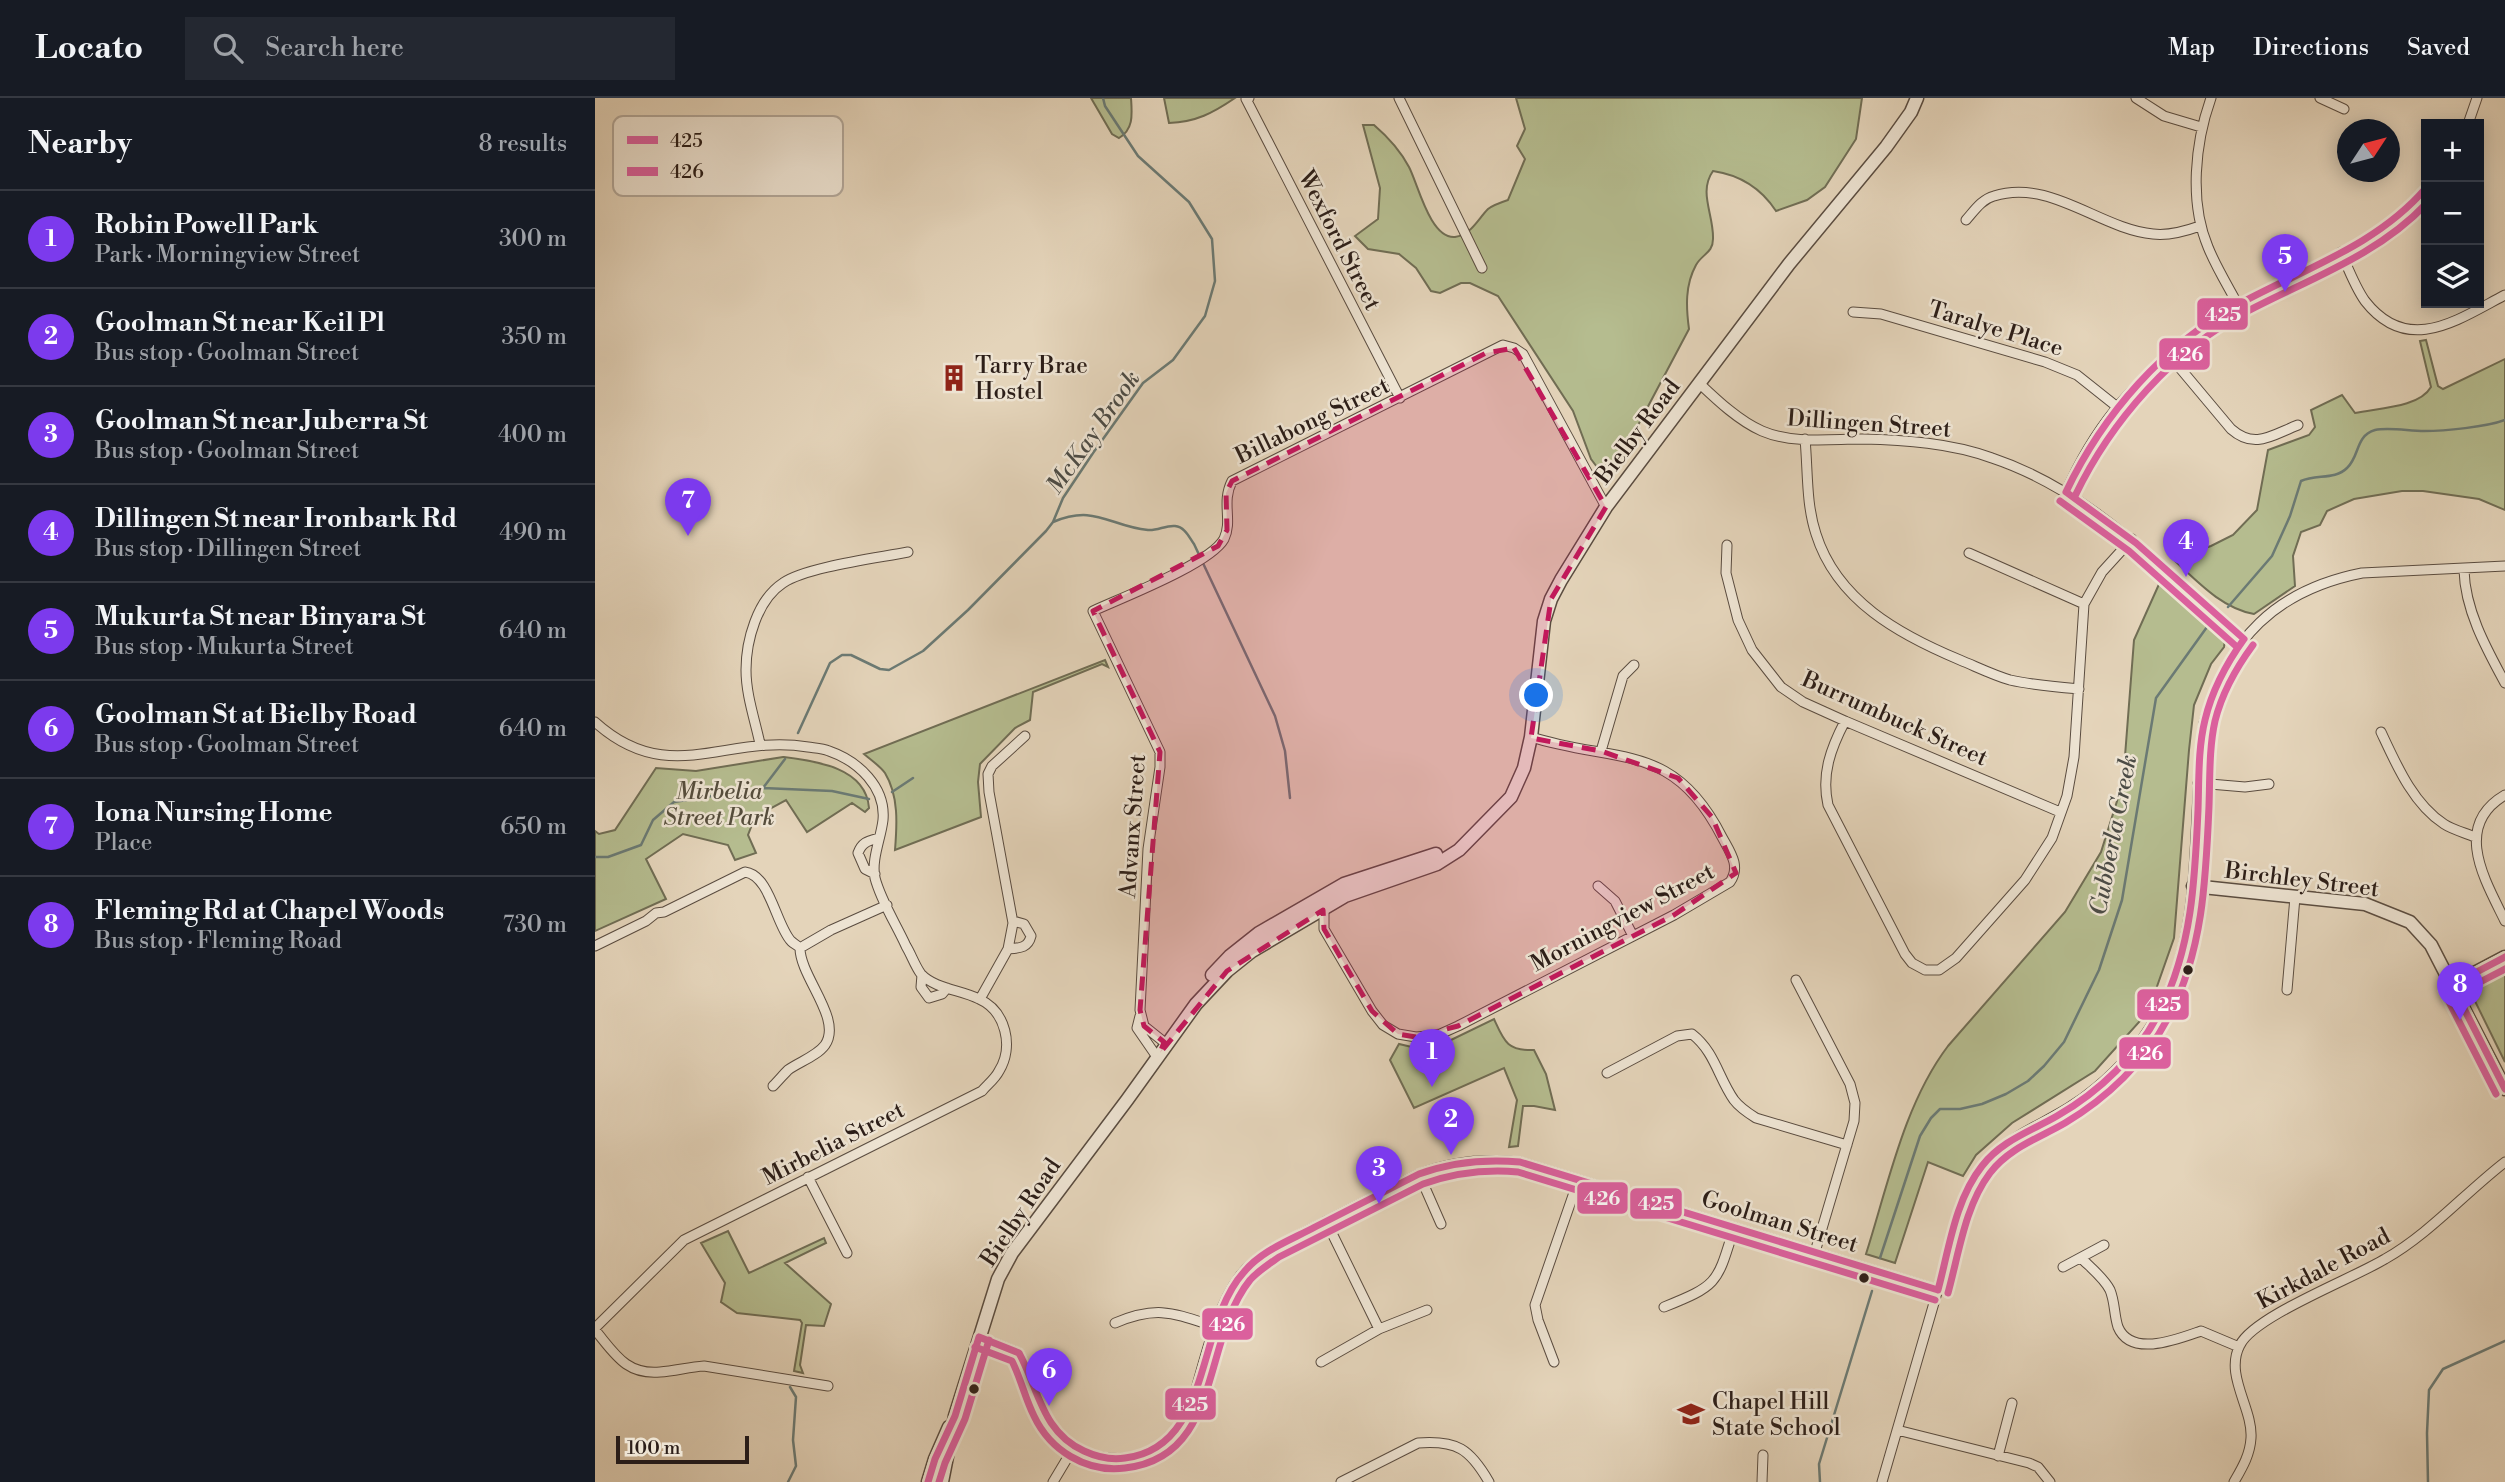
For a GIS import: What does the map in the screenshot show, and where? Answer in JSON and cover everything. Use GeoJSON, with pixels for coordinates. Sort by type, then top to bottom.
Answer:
{"type":"FeatureCollection","features":[{"type":"Feature","properties":{"kind":"street"},"geometry":{"type":"LineString","coordinates":[[1399,98],[1482,268]]}},
{"type":"Feature","properties":{"kind":"street","name":"Bielby Road"},"geometry":{"type":"LineString","coordinates":[[941,1482],[955,1416],[979,1337],[997,1279],[1012,1253],[1127,1100],[1160,1050],[1196,1004],[1227,971],[1252,951],[1362,888],[1413,873],[1459,850],[1511,797],[1524,768],[1531,737],[1544,621],[1551,599],[1606,508],[1789,264],[1886,147],[1911,112],[1917,98]]}},
{"type":"Feature","properties":{"kind":"street"},"geometry":{"type":"LineString","coordinates":[[2136,98],[2164,116],[2201,127]]}},
{"type":"Feature","properties":{"kind":"street"},"geometry":{"type":"LineString","coordinates":[[2211,98],[2201,127],[2197,198],[2200,226],[2208,248],[2238,305]]}},
{"type":"Feature","properties":{"kind":"street"},"geometry":{"type":"LineString","coordinates":[[2320,98],[2344,109]]}},
{"type":"Feature","properties":{"kind":"street"},"geometry":{"type":"LineString","coordinates":[[2470,119],[2477,98]]}},
{"type":"Feature","properties":{"kind":"street","name":"Wexford Street"},"geometry":{"type":"LineString","coordinates":[[1247,99],[1400,398]]}},
{"type":"Feature","properties":{"kind":"street"},"geometry":{"type":"LineString","coordinates":[[2066,492],[2089,447],[2116,405],[2169,355],[2238,305],[2385,227],[2421,193]]}},
{"type":"Feature","properties":{"kind":"street"},"geometry":{"type":"LineString","coordinates":[[1966,220],[1992,196],[2039,194],[2128,228],[2154,234],[2185,231],[2200,226]]}},
{"type":"Feature","properties":{"kind":"street"},"geometry":{"type":"LineString","coordinates":[[2341,252],[2363,299],[2379,316],[2395,327],[2412,331],[2431,330],[2505,295]]}},
{"type":"Feature","properties":{"kind":"street","name":"Taralye Place"},"geometry":{"type":"LineString","coordinates":[[1853,312],[1881,314],[2045,362],[2077,375],[2116,405]]}},
{"type":"Feature","properties":{"kind":"street","name":"Billabong Street"},"geometry":{"type":"LineString","coordinates":[[1093,611],[1206,556],[1218,546],[1227,530],[1226,493],[1232,481],[1503,345],[1523,354],[1606,508]]}},
{"type":"Feature","properties":{"kind":"street"},"geometry":{"type":"LineString","coordinates":[[2169,355],[2231,429],[2241,437],[2254,442],[2298,425]]}},
{"type":"Feature","properties":{"kind":"street","name":"Dillingen Street"},"geometry":{"type":"LineString","coordinates":[[1699,383],[1735,414],[1761,431],[1784,438],[1889,440],[1947,446],[1991,457],[2016,467],[2066,492],[2132,540],[2243,639]]}},
{"type":"Feature","properties":{"kind":"street"},"geometry":{"type":"LineString","coordinates":[[1805,439],[1810,511],[1817,537],[1828,562],[1845,587],[1871,613],[1902,634],[2008,679],[2079,689]]}},
{"type":"Feature","properties":{"kind":"street"},"geometry":{"type":"LineString","coordinates":[[1846,722],[1826,770],[1824,788],[1828,805],[1905,954],[1912,963],[1925,970],[1939,970],[1956,958],[2025,880],[2052,838],[2067,796],[2074,758],[2084,604],[2102,572],[2132,540]]}},
{"type":"Feature","properties":{"kind":"street","name":"Burrumbuck Street"},"geometry":{"type":"LineString","coordinates":[[1727,545],[1726,573],[1738,620],[1752,650],[1781,687],[1803,702],[1846,722],[2060,812]]}},
{"type":"Feature","properties":{"kind":"street"},"geometry":{"type":"LineString","coordinates":[[760,744],[746,670],[750,642],[765,600],[783,583],[803,574],[908,552]]}},
{"type":"Feature","properties":{"kind":"street"},"geometry":{"type":"LineString","coordinates":[[1969,554],[2084,604]]}},
{"type":"Feature","properties":{"kind":"street"},"geometry":{"type":"LineString","coordinates":[[1882,1482],[1969,1188],[1983,1165],[2005,1144],[2060,1114],[2095,1090],[2121,1066],[2152,1024],[2173,982],[2188,929],[2204,723],[2211,695],[2227,662],[2253,628],[2283,604],[2341,577],[2399,571],[2505,566]]}},
{"type":"Feature","properties":{"kind":"street"},"geometry":{"type":"LineString","coordinates":[[2464,570],[2464,588],[2471,611],[2505,683]]}},
{"type":"Feature","properties":{"kind":"street","name":"Advanx Street"},"geometry":{"type":"LineString","coordinates":[[1093,611],[1160,752],[1148,849],[1140,1016],[1137,1028],[1160,1050]]}},
{"type":"Feature","properties":{"kind":"street"},"geometry":{"type":"LineString","coordinates":[[1601,751],[1623,676],[1634,665]]}},
{"type":"Feature","properties":{"kind":"street"},"geometry":{"type":"LineString","coordinates":[[595,722],[606,732],[635,748],[663,755],[706,755],[760,744],[791,744],[829,751],[859,767],[874,782],[881,800],[883,820],[875,874],[865,869],[857,853],[868,841],[879,838]]}},
{"type":"Feature","properties":{"kind":"street"},"geometry":{"type":"LineString","coordinates":[[2381,732],[2402,776],[2422,803],[2444,824],[2475,836]]}},
{"type":"Feature","properties":{"kind":"street"},"geometry":{"type":"LineString","coordinates":[[980,999],[1008,949],[1013,922],[991,805],[988,774],[992,766],[1025,736]]}},
{"type":"Feature","properties":{"kind":"street","name":"Morningview Street"},"geometry":{"type":"LineString","coordinates":[[1324,929],[1383,1025],[1398,1034],[1416,1037],[1438,1035],[1633,936],[1730,881],[1736,873],[1735,862],[1712,817],[1695,794],[1678,778],[1657,766],[1531,737]]}},
{"type":"Feature","properties":{"kind":"street"},"geometry":{"type":"LineString","coordinates":[[2198,783],[2245,787],[2269,784]]}},
{"type":"Feature","properties":{"kind":"street"},"geometry":{"type":"LineString","coordinates":[[2505,795],[2484,815],[2475,836],[2483,877],[2505,920]]}},
{"type":"Feature","properties":{"kind":"street","name":"Bielby Road"},"geometry":{"type":"LineString","coordinates":[[1160,1050],[1170,1026],[1187,1002],[1230,956],[1259,933],[1344,884],[1425,860],[1479,829]]}},
{"type":"Feature","properties":{"kind":"street"},"geometry":{"type":"LineString","coordinates":[[595,946],[646,921],[656,913],[664,912],[745,872],[760,880],[790,940],[800,947]]}},
{"type":"Feature","properties":{"kind":"street","name":"Mirbelia Street"},"geometry":{"type":"LineString","coordinates":[[875,874],[887,905],[922,975],[921,987],[929,998],[942,994],[947,988]]}},
{"type":"Feature","properties":{"kind":"street"},"geometry":{"type":"LineString","coordinates":[[1598,886],[1615,901],[1633,936]]}},
{"type":"Feature","properties":{"kind":"street","name":"Birchley Street"},"geometry":{"type":"LineString","coordinates":[[2193,886],[2365,904],[2410,922],[2431,945],[2505,1089]]}},
{"type":"Feature","properties":{"kind":"street"},"geometry":{"type":"LineString","coordinates":[[2287,990],[2295,897]]}},
{"type":"Feature","properties":{"kind":"street"},"geometry":{"type":"LineString","coordinates":[[800,947],[887,905]]}},
{"type":"Feature","properties":{"kind":"street"},"geometry":{"type":"LineString","coordinates":[[1303,920],[1324,929],[1324,909]]}},
{"type":"Feature","properties":{"kind":"street"},"geometry":{"type":"LineString","coordinates":[[1008,949],[1025,947],[1031,936],[1024,924],[1013,922]]}},
{"type":"Feature","properties":{"kind":"street"},"geometry":{"type":"LineString","coordinates":[[772,1086],[788,1071],[824,1047],[829,1034],[829,1022],[800,960],[800,947]]}},
{"type":"Feature","properties":{"kind":"street"},"geometry":{"type":"LineString","coordinates":[[2452,985],[2505,957]]}},
{"type":"Feature","properties":{"kind":"street","name":"Mirbelia Street"},"geometry":{"type":"LineString","coordinates":[[595,1329],[684,1240],[982,1091],[999,1072],[1007,1052],[1006,1030],[994,1008],[980,999],[947,988],[922,975]]}},
{"type":"Feature","properties":{"kind":"street"},"geometry":{"type":"LineString","coordinates":[[1796,980],[1850,1084],[1855,1103],[1854,1121],[1815,1252]]}},
{"type":"Feature","properties":{"kind":"street"},"geometry":{"type":"LineString","coordinates":[[1140,1016],[1160,1050]]}},
{"type":"Feature","properties":{"kind":"street"},"geometry":{"type":"LineString","coordinates":[[1607,1073],[1678,1036],[1692,1034],[1705,1044],[1734,1100],[1756,1118],[1847,1145]]}},
{"type":"Feature","properties":{"kind":"street","name":"Goolman Street"},"geometry":{"type":"LineString","coordinates":[[979,1337],[1019,1353],[1051,1426],[1074,1447],[1101,1458],[1117,1459],[1137,1455],[1162,1444],[1180,1426],[1190,1410],[1229,1294],[1255,1260],[1419,1174],[1451,1164],[1482,1160],[1520,1162],[1938,1290]]}},
{"type":"Feature","properties":{"kind":"street","name":"Kirkdale Road"},"geometry":{"type":"LineString","coordinates":[[2239,1347],[2257,1325],[2387,1258],[2413,1240],[2505,1161]]}},
{"type":"Feature","properties":{"kind":"street"},"geometry":{"type":"LineString","coordinates":[[1419,1174],[1441,1224]]}},
{"type":"Feature","properties":{"kind":"street"},"geometry":{"type":"LineString","coordinates":[[808,1177],[847,1253]]}},
{"type":"Feature","properties":{"kind":"street"},"geometry":{"type":"LineString","coordinates":[[1554,1362],[1535,1305],[1578,1181]]}},
{"type":"Feature","properties":{"kind":"street"},"geometry":{"type":"LineString","coordinates":[[1326,1221],[1379,1329]]}},
{"type":"Feature","properties":{"kind":"street"},"geometry":{"type":"LineString","coordinates":[[1664,1307],[1697,1294],[1717,1277],[1734,1228]]}},
{"type":"Feature","properties":{"kind":"street"},"geometry":{"type":"LineString","coordinates":[[2063,1267],[2104,1245]]}},
{"type":"Feature","properties":{"kind":"street"},"geometry":{"type":"LineString","coordinates":[[2081,1258],[2109,1289],[2117,1324],[2129,1342],[2151,1344],[2172,1341],[2201,1331],[2239,1347],[2236,1360],[2237,1380],[2251,1436],[2246,1461],[2234,1482]]}},
{"type":"Feature","properties":{"kind":"street"},"geometry":{"type":"LineString","coordinates":[[1321,1362],[1379,1329],[1427,1310]]}},
{"type":"Feature","properties":{"kind":"street"},"geometry":{"type":"LineString","coordinates":[[1115,1323],[1152,1312],[1166,1311],[1216,1327]]}},
{"type":"Feature","properties":{"kind":"street"},"geometry":{"type":"LineString","coordinates":[[595,1329],[619,1359],[639,1372],[663,1372],[704,1366],[828,1386]]}},
{"type":"Feature","properties":{"kind":"street"},"geometry":{"type":"LineString","coordinates":[[1998,1455],[2012,1403]]}},
{"type":"Feature","properties":{"kind":"street","name":"Bielby Road"},"geometry":{"type":"LineString","coordinates":[[928,1482],[944,1437],[955,1416]]}},
{"type":"Feature","properties":{"kind":"street"},"geometry":{"type":"LineString","coordinates":[[1897,1430],[2038,1467],[2050,1482]]}},
{"type":"Feature","properties":{"kind":"street"},"geometry":{"type":"LineString","coordinates":[[1341,1482],[1418,1443],[1447,1442],[1462,1448],[1473,1458],[1489,1482]]}},
{"type":"Feature","properties":{"kind":"street"},"geometry":{"type":"LineString","coordinates":[[1053,1482],[1074,1447]]}},
{"type":"Feature","properties":{"kind":"street"},"geometry":{"type":"LineString","coordinates":[[1762,1482],[1763,1455]]}},
{"type":"Feature","properties":{"kind":"highlighted area"},"geometry":{"type":"Polygon","coordinates":[[[1514,348],[1606,507],[1551,599],[1531,738],[1601,751],[1678,778],[1712,817],[1736,873],[1674,915],[1458,1026],[1416,1037],[1398,1034],[1372,1011],[1324,929],[1323,910],[1227,971],[1160,1053],[1164,1042],[1144,1026],[1140,1010],[1160,752],[1093,611],[1218,546],[1227,530],[1226,493],[1232,481],[1486,353],[1514,348]]]}},
{"type":"Feature","properties":{"kind":"green space"},"geometry":{"type":"Polygon","coordinates":[[[1091,98],[1131,98],[1131,121],[1124,134],[1119,138],[1112,134],[1091,98]]]}},
{"type":"Feature","properties":{"kind":"green space"},"geometry":{"type":"Polygon","coordinates":[[[1164,98],[1235,98],[1204,116],[1169,123],[1164,98]]]}},
{"type":"Feature","properties":{"kind":"green space"},"geometry":{"type":"Polygon","coordinates":[[[1516,98],[1862,98],[1856,139],[1825,187],[1807,200],[1776,211],[1757,189],[1732,176],[1713,171],[1707,195],[1713,244],[1696,265],[1690,280],[1687,304],[1689,329],[1618,463],[1597,467],[1591,459],[1573,411],[1498,296],[1470,283],[1461,283],[1440,293],[1431,291],[1416,268],[1399,254],[1368,249],[1355,236],[1378,219],[1380,188],[1363,125],[1374,125],[1402,155],[1426,209],[1439,229],[1446,235],[1461,236],[1490,208],[1508,200],[1525,159],[1517,146],[1525,129],[1516,98]]]}},
{"type":"Feature","properties":{"kind":"green space"},"geometry":{"type":"Polygon","coordinates":[[[2426,340],[2438,386],[2443,389],[2505,359],[2505,510],[2479,499],[2423,491],[2402,491],[2354,499],[2327,511],[2320,525],[2301,532],[2293,556],[2295,586],[2254,614],[2220,600],[2173,559],[2233,535],[2257,510],[2268,450],[2309,435],[2315,427],[2311,410],[2342,395],[2355,413],[2407,403],[2425,394],[2431,387],[2420,341],[2426,340]]]}},
{"type":"Feature","properties":{"kind":"green space"},"geometry":{"type":"Polygon","coordinates":[[[2160,582],[2225,640],[2224,647],[2211,664],[2194,705],[2174,938],[2148,1012],[2095,1071],[2012,1123],[1976,1155],[1963,1176],[1928,1162],[1895,1263],[1866,1254],[1899,1146],[1920,1093],[1933,1069],[1948,1046],[2065,912],[2101,852],[2123,782],[2134,640],[2160,582]]]}},
{"type":"Feature","properties":{"kind":"green space"},"geometry":{"type":"Polygon","coordinates":[[[1105,660],[1108,667],[1102,664],[1033,692],[1030,720],[1015,728],[980,764],[978,782],[981,817],[895,850],[893,791],[885,773],[864,754],[1105,660]]]}},
{"type":"Feature","properties":{"kind":"green space","name":"Mirbelia Street Park"},"geometry":{"type":"Polygon","coordinates":[[[783,757],[823,764],[849,775],[859,783],[866,794],[869,808],[865,812],[852,803],[807,832],[786,800],[755,817],[748,835],[756,853],[735,860],[728,845],[683,834],[646,859],[666,899],[595,931],[595,831],[599,834],[615,830],[656,768],[696,771],[783,757]]]}},
{"type":"Feature","properties":{"kind":"green space"},"geometry":{"type":"Polygon","coordinates":[[[2505,973],[2505,1062],[2470,991],[2505,973]]]}},
{"type":"Feature","properties":{"kind":"green space"},"geometry":{"type":"Polygon","coordinates":[[[1494,1019],[1508,1043],[1518,1049],[1534,1050],[1546,1074],[1555,1110],[1523,1106],[1518,1146],[1509,1147],[1517,1100],[1504,1068],[1414,1108],[1390,1060],[1399,1044],[1420,1049],[1451,1040],[1494,1019]]]}},
{"type":"Feature","properties":{"kind":"green space"},"geometry":{"type":"Polygon","coordinates":[[[728,1231],[749,1273],[824,1238],[826,1243],[785,1263],[831,1304],[824,1326],[806,1325],[800,1365],[803,1373],[794,1371],[802,1323],[800,1320],[737,1313],[721,1302],[725,1283],[701,1243],[728,1231]]]}},
{"type":"Feature","properties":{"kind":"waterway","name":"McKay Brook"},"geometry":{"type":"LineString","coordinates":[[798,733],[830,663],[842,655],[851,655],[880,669],[889,670],[923,651],[1046,531],[1053,522],[1063,498],[1143,383],[1173,360],[1205,316],[1215,281],[1212,239],[1189,202],[1138,156],[1105,106],[1103,98]]}},
{"type":"Feature","properties":{"kind":"waterway","name":"Cubberla Creek"},"geometry":{"type":"LineString","coordinates":[[2228,607],[2272,556],[2290,516],[2301,481],[2342,472],[2351,463],[2361,441],[2369,433],[2386,429],[2454,429],[2505,420]]}},
{"type":"Feature","properties":{"kind":"waterway"},"geometry":{"type":"LineString","coordinates":[[1053,522],[1080,515],[1148,530],[1175,526],[1186,533],[1194,544],[1275,716],[1285,751],[1290,798]]}},
{"type":"Feature","properties":{"kind":"waterway","name":"Cubberla Creek"},"geometry":{"type":"LineString","coordinates":[[1880,1258],[1920,1136],[1931,1118],[1940,1109],[1960,1109],[2006,1094],[2028,1081],[2064,1042],[2099,970],[2122,900],[2156,698],[2207,627]]}},
{"type":"Feature","properties":{"kind":"waterway","name":"McKay Brook"},"geometry":{"type":"LineString","coordinates":[[763,788],[785,759]]}},
{"type":"Feature","properties":{"kind":"waterway"},"geometry":{"type":"LineString","coordinates":[[892,792],[913,778]]}},
{"type":"Feature","properties":{"kind":"waterway","name":"McKay Brook"},"geometry":{"type":"LineString","coordinates":[[595,857],[608,857],[641,845],[653,820],[674,802],[763,788],[832,791],[869,799]]}},
{"type":"Feature","properties":{"kind":"waterway","name":"Cubberla Creek"},"geometry":{"type":"LineString","coordinates":[[1820,1482],[1819,1464],[1872,1291]]}},
{"type":"Feature","properties":{"kind":"waterway"},"geometry":{"type":"LineString","coordinates":[[2428,1482],[2429,1390],[2443,1369],[2505,1341]]}},
{"type":"Feature","properties":{"kind":"waterway"},"geometry":{"type":"LineString","coordinates":[[788,1482],[796,1466],[793,1440],[796,1397],[790,1387]]}},
{"type":"Feature","properties":{"kind":"transit line","name":"425"},"geometry":{"type":"LineString","coordinates":[[2066,492],[2098,435],[2117,409],[2138,384],[2186,339],[2241,303],[2363,240],[2386,225],[2421,193]]}},
{"type":"Feature","properties":{"kind":"transit line","name":"426"},"geometry":{"type":"LineString","coordinates":[[2075,496],[2090,468],[2126,415],[2147,390],[2194,346],[2248,311],[2365,252],[2387,238],[2421,209]]}},
{"type":"Feature","properties":{"kind":"transit line","name":"425"},"geometry":{"type":"LineString","coordinates":[[2066,492],[2136,543],[2244,639]]}},
{"type":"Feature","properties":{"kind":"transit line","name":"426"},"geometry":{"type":"LineString","coordinates":[[2060,501],[2129,551],[2237,647]]}},
{"type":"Feature","properties":{"kind":"transit line","name":"425"},"geometry":{"type":"LineString","coordinates":[[1938,1290],[1959,1209],[1982,1166],[2007,1143],[2057,1116],[2102,1084],[2141,1043],[2160,1011],[2179,963],[2190,913],[2200,753],[2205,720],[2220,678],[2244,639]]}},
{"type":"Feature","properties":{"kind":"transit line","name":"426"},"geometry":{"type":"LineString","coordinates":[[1948,1293],[1974,1200],[1990,1173],[2015,1150],[2081,1113],[2124,1078],[2159,1034],[2180,993],[2189,968],[2201,915],[2215,721],[2230,681],[2253,645]]}},
{"type":"Feature","properties":{"kind":"transit line","name":"425"},"geometry":{"type":"LineString","coordinates":[[2452,985],[2505,957]]}},
{"type":"Feature","properties":{"kind":"transit line","name":"426"},"geometry":{"type":"LineString","coordinates":[[2457,994],[2505,969]]}},
{"type":"Feature","properties":{"kind":"transit line","name":"425"},"geometry":{"type":"LineString","coordinates":[[2452,985],[2505,1089]]}},
{"type":"Feature","properties":{"kind":"transit line","name":"426"},"geometry":{"type":"LineString","coordinates":[[2443,990],[2496,1094]]}},
{"type":"Feature","properties":{"kind":"transit line","name":"425"},"geometry":{"type":"LineString","coordinates":[[979,1337],[1019,1353],[1043,1409],[1059,1433],[1070,1443],[1089,1453],[1110,1458],[1125,1458],[1153,1449],[1174,1432],[1188,1409],[1228,1295],[1251,1264],[1277,1246],[1419,1174],[1456,1164],[1481,1161],[1520,1162],[1938,1290]]}},
{"type":"Feature","properties":{"kind":"transit line","name":"426"},"geometry":{"type":"LineString","coordinates":[[975,1347],[1012,1361],[1041,1428],[1049,1439],[1071,1457],[1083,1463],[1111,1469],[1156,1459],[1179,1443],[1195,1420],[1235,1305],[1250,1280],[1257,1274],[1279,1257],[1423,1184],[1446,1177],[1494,1171],[1518,1172],[1935,1300]]}},
{"type":"Feature","properties":{"kind":"transit line","name":"425"},"geometry":{"type":"LineString","coordinates":[[928,1482],[935,1459],[955,1416],[979,1337]]}},
{"type":"Feature","properties":{"kind":"transit line","name":"426"},"geometry":{"type":"LineString","coordinates":[[939,1482],[965,1419],[989,1340]]}},
{"type":"Feature","properties":{"kind":"place","name":"Mukurta St near Binyara St"},"geometry":{"type":"Point","coordinates":[2285,292]}},
{"type":"Feature","properties":{"kind":"place","name":"Tarry Brae Hostel"},"geometry":{"type":"Point","coordinates":[954,378]}},
{"type":"Feature","properties":{"kind":"place","name":"Iona Nursing Home"},"geometry":{"type":"Point","coordinates":[688,536]}},
{"type":"Feature","properties":{"kind":"place","name":"Dillingen St near Ironbark Rd"},"geometry":{"type":"Point","coordinates":[2186,577]}},
{"type":"Feature","properties":{"kind":"place","name":"Fleming Rd at Chapel Woods"},"geometry":{"type":"Point","coordinates":[2460,1020]}},
{"type":"Feature","properties":{"kind":"place","name":"Robin Powell Park"},"geometry":{"type":"Point","coordinates":[1432,1087]}},
{"type":"Feature","properties":{"kind":"place","name":"Goolman St near Keil Pl"},"geometry":{"type":"Point","coordinates":[1451,1155]}},
{"type":"Feature","properties":{"kind":"place","name":"Goolman St near Juberra St"},"geometry":{"type":"Point","coordinates":[1379,1204]}},
{"type":"Feature","properties":{"kind":"place","name":"Goolman St at Bielby Road"},"geometry":{"type":"Point","coordinates":[1049,1406]}},
{"type":"Feature","properties":{"kind":"place","name":"Chapel Hill State School"},"geometry":{"type":"Point","coordinates":[1691,1414]}}]}
